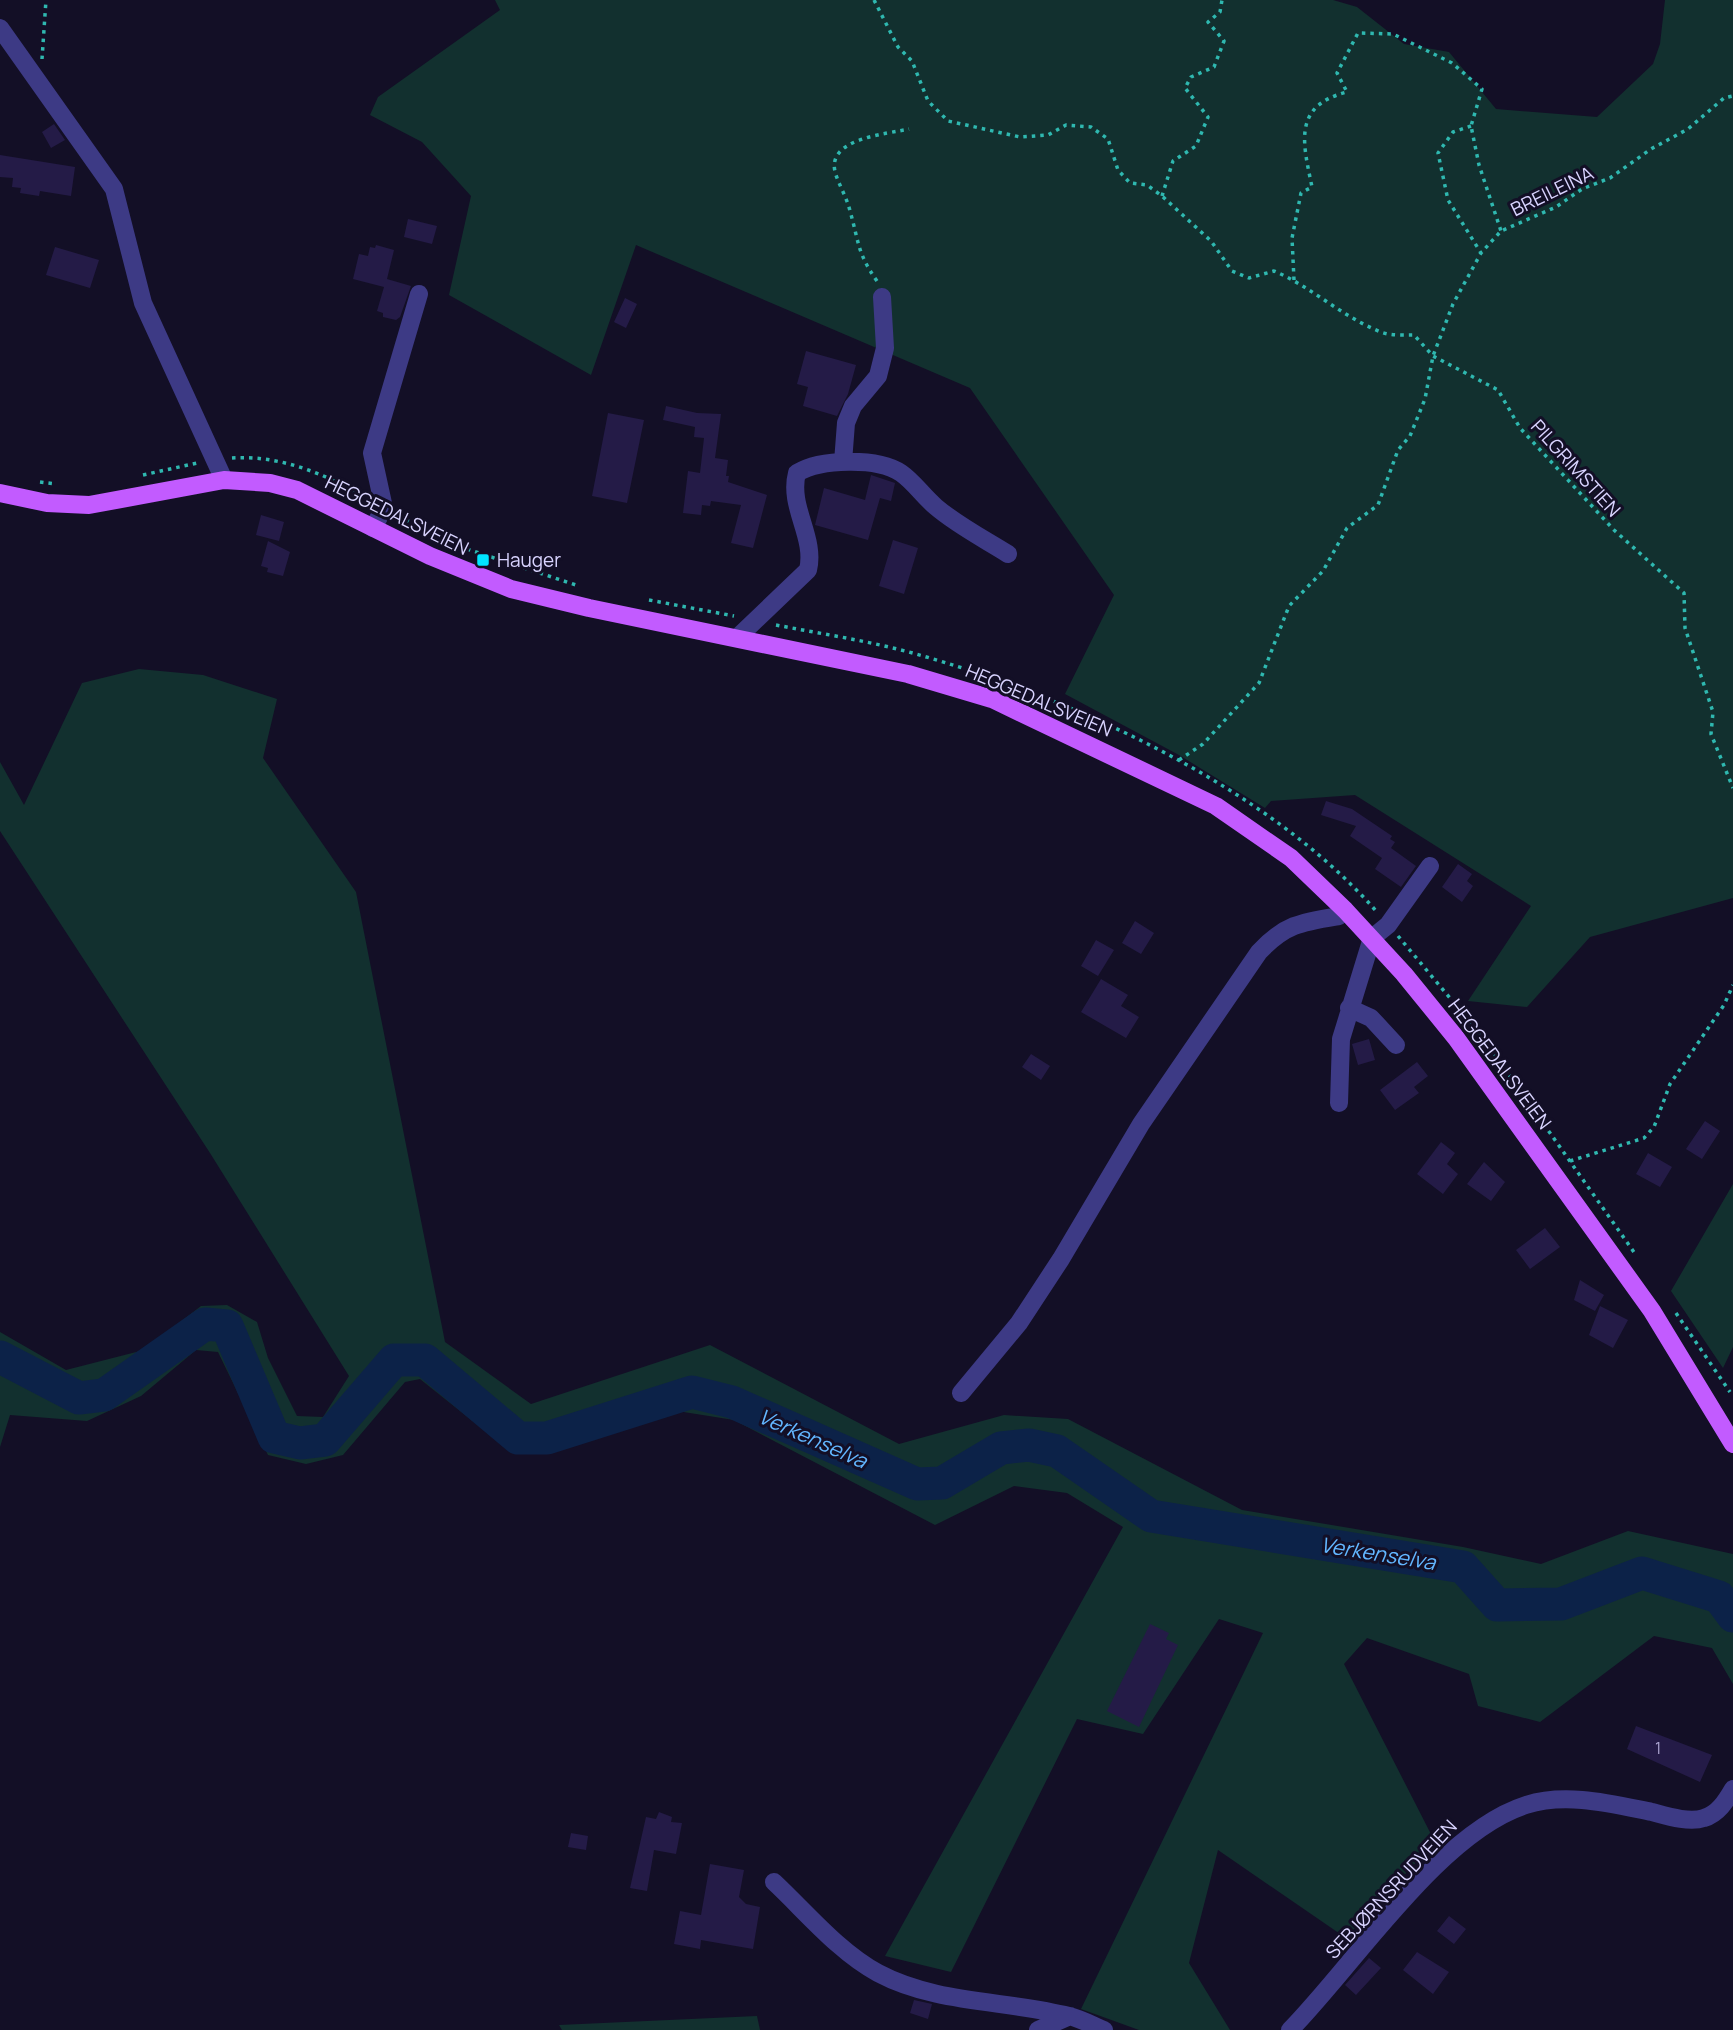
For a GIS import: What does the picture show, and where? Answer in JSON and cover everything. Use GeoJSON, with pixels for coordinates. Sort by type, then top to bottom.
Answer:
{"type":"FeatureCollection","features":[{"type":"Feature","properties":{"kind":"main road","name":"HEGGEDALSVEIEN"},"geometry":{"type":"LineString","coordinates":[[0,494],[47,503],[89,505],[224,481],[260,482],[297,490],[469,574],[511,589],[589,608],[908,674],[992,699],[1216,806],[1291,858],[1372,938],[1457,1038],[1671,1339],[1733,1444]]}},
{"type":"Feature","properties":{"kind":"street"},"geometry":{"type":"LineString","coordinates":[[0,28],[41,82],[114,189],[143,303],[216,458],[224,481]]}},
{"type":"Feature","properties":{"kind":"street"},"geometry":{"type":"LineString","coordinates":[[373,528],[384,508],[372,453],[419,295]]}},
{"type":"Feature","properties":{"kind":"street"},"geometry":{"type":"LineString","coordinates":[[843,462],[846,423],[853,405],[878,376],[885,348],[882,297]]}},
{"type":"Feature","properties":{"kind":"street"},"geometry":{"type":"LineString","coordinates":[[738,637],[808,570],[812,556],[797,512],[793,487],[797,473],[808,466],[843,462],[880,465],[899,472],[936,508],[1008,554]]}},
{"type":"Feature","properties":{"kind":"street"},"geometry":{"type":"LineString","coordinates":[[1339,1103],[1338,1064],[1349,1008],[1372,938],[1388,925],[1430,866]]}},
{"type":"Feature","properties":{"kind":"street"},"geometry":{"type":"LineString","coordinates":[[961,1393],[1019,1322],[1061,1259],[1141,1124],[1259,952],[1276,933],[1339,916],[1345,910]]}},
{"type":"Feature","properties":{"kind":"street"},"geometry":{"type":"LineString","coordinates":[[1349,1008],[1371,1018],[1396,1045]]}},
{"type":"Feature","properties":{"kind":"street","name":"SEBJØRNSRUDVEIEN"},"geometry":{"type":"LineString","coordinates":[[1290,2030],[1372,1935],[1438,1865],[1469,1835],[1497,1815],[1529,1803],[1564,1800],[1602,1802],[1678,1818],[1702,1819],[1718,1811],[1733,1789]]}},
{"type":"Feature","properties":{"kind":"street"},"geometry":{"type":"LineString","coordinates":[[774,1882],[852,1955],[875,1972],[900,1984],[979,2002],[1070,2017],[1104,2030]]}},
{"type":"Feature","properties":{"kind":"street"},"geometry":{"type":"LineString","coordinates":[[1038,2030],[1070,2017]]}},
{"type":"Feature","properties":{"kind":"path"},"geometry":{"type":"LineString","coordinates":[[41,82],[46,0]]}},
{"type":"Feature","properties":{"kind":"path","name":"PILGRIMSTIEN"},"geometry":{"type":"LineString","coordinates":[[874,0],[898,47],[912,61],[928,101],[948,121],[1020,137],[1048,135],[1066,125],[1091,127],[1108,139],[1118,170],[1130,183],[1147,185],[1162,196],[1211,241],[1232,271],[1249,278],[1274,271],[1294,280],[1340,311],[1383,333],[1414,335],[1433,356],[1498,390],[1520,428],[1614,530],[1684,593],[1685,628],[1713,712],[1711,734],[1733,788]]}},
{"type":"Feature","properties":{"kind":"path"},"geometry":{"type":"LineString","coordinates":[[1162,196],[1173,161],[1196,146],[1208,117],[1185,88],[1191,77],[1214,67],[1224,41],[1208,22],[1220,12],[1222,0]]}},
{"type":"Feature","properties":{"kind":"path"},"geometry":{"type":"LineString","coordinates":[[1294,280],[1292,238],[1301,193],[1312,187],[1303,140],[1308,116],[1326,98],[1347,92],[1337,73],[1358,33],[1393,34],[1452,63],[1482,89],[1471,126],[1479,165],[1501,231]]}},
{"type":"Feature","properties":{"kind":"path","name":"BREILEINA"},"geometry":{"type":"LineString","coordinates":[[1179,760],[1203,744],[1259,684],[1289,606],[1323,571],[1347,527],[1378,505],[1398,450],[1410,436],[1425,399],[1433,356],[1453,304],[1481,253],[1501,231],[1556,207],[1582,189],[1610,178],[1651,149],[1688,129],[1724,98],[1733,96]]}},
{"type":"Feature","properties":{"kind":"path"},"geometry":{"type":"LineString","coordinates":[[1471,126],[1453,132],[1438,153],[1448,200],[1481,253]]}},
{"type":"Feature","properties":{"kind":"path"},"geometry":{"type":"LineString","coordinates":[[882,297],[877,282],[859,253],[851,214],[835,175],[835,164],[840,152],[856,139],[909,129]]}},
{"type":"Feature","properties":{"kind":"path"},"geometry":{"type":"LineString","coordinates":[[135,477],[216,458],[258,456],[291,464],[342,484],[461,547],[590,589]]}},
{"type":"Feature","properties":{"kind":"path"},"geometry":{"type":"LineString","coordinates":[[33,481],[60,485]]}},
{"type":"Feature","properties":{"kind":"path"},"geometry":{"type":"LineString","coordinates":[[645,600],[914,653],[1007,682],[1179,760],[1232,790],[1299,840],[1358,890],[1481,1035],[1638,1258]]}},
{"type":"Feature","properties":{"kind":"path"},"geometry":{"type":"LineString","coordinates":[[1555,1174],[1570,1161],[1644,1138],[1654,1126],[1670,1084],[1724,1005],[1733,985]]}},
{"type":"Feature","properties":{"kind":"path"},"geometry":{"type":"LineString","coordinates":[[1675,1311],[1730,1392]]}},
{"type":"Feature","properties":{"kind":"green space"},"geometry":{"type":"Polygon","coordinates":[[[495,0],[1333,0],[1357,7],[1404,44],[1449,52],[1496,109],[1597,117],[1653,64],[1660,44],[1665,0],[1733,0],[1733,898],[1590,937],[1527,1007],[1468,1001],[1531,906],[1355,795],[1271,801],[1265,808],[1179,755],[1065,694],[1114,595],[970,388],[636,245],[591,375],[449,295],[471,196],[422,142],[370,115],[378,97],[500,10],[495,0]]]}},
{"type":"Feature","properties":{"kind":"green space"},"geometry":{"type":"Polygon","coordinates":[[[139,669],[203,675],[277,699],[263,758],[356,892],[445,1342],[531,1404],[710,1345],[899,1444],[1004,1415],[1068,1419],[1242,1510],[1463,1547],[1541,1564],[1628,1531],[1733,1554],[1733,1684],[1712,1648],[1654,1636],[1540,1722],[1478,1706],[1469,1674],[1367,1638],[1344,1664],[1435,1842],[1346,1938],[1218,1850],[1189,1963],[1230,2030],[1139,2030],[1081,2009],[1263,1633],[1219,1619],[1143,1734],[1077,1719],[951,1972],[885,1956],[1123,1527],[1067,1493],[1014,1486],[935,1525],[734,1420],[671,1410],[544,1451],[510,1451],[420,1379],[405,1382],[343,1455],[306,1464],[268,1455],[218,1352],[196,1350],[141,1396],[87,1421],[10,1415],[0,1447],[0,1332],[66,1370],[144,1350],[201,1306],[227,1305],[257,1322],[268,1358],[297,1416],[323,1417],[349,1376],[210,1153],[0,831],[0,762],[24,805],[82,683],[139,669]]]}},
{"type":"Feature","properties":{"kind":"green space"},"geometry":{"type":"Polygon","coordinates":[[[1733,1184],[1733,1347],[1723,1368],[1671,1291],[1733,1184]]]}},
{"type":"Feature","properties":{"kind":"green space"},"geometry":{"type":"Polygon","coordinates":[[[757,2016],[760,2030],[562,2030],[559,2025],[757,2016]]]}},
{"type":"Feature","properties":{"kind":"building"},"geometry":{"type":"Polygon","coordinates":[[[54,124],[65,140],[51,148],[42,132],[54,124]]]}},
{"type":"Feature","properties":{"kind":"building"},"geometry":{"type":"Polygon","coordinates":[[[0,155],[75,167],[71,196],[40,191],[39,196],[20,193],[21,188],[12,187],[13,178],[0,177],[0,155]]]}},
{"type":"Feature","properties":{"kind":"building"},"geometry":{"type":"Polygon","coordinates":[[[408,219],[437,226],[432,244],[404,237],[408,219]]]}},
{"type":"Feature","properties":{"kind":"building"},"geometry":{"type":"Polygon","coordinates":[[[376,245],[394,250],[387,279],[411,286],[400,317],[396,320],[383,317],[383,313],[377,311],[384,287],[353,279],[359,254],[368,256],[370,247],[375,248],[376,245]]]}},
{"type":"Feature","properties":{"kind":"building"},"geometry":{"type":"Polygon","coordinates":[[[55,247],[99,260],[90,288],[46,275],[55,247]]]}},
{"type":"Feature","properties":{"kind":"building"},"geometry":{"type":"Polygon","coordinates":[[[625,298],[637,304],[626,328],[614,322],[625,298]]]}},
{"type":"Feature","properties":{"kind":"building"},"geometry":{"type":"Polygon","coordinates":[[[806,351],[856,365],[848,394],[837,416],[803,406],[808,387],[797,384],[806,351]]]}},
{"type":"Feature","properties":{"kind":"building"},"geometry":{"type":"Polygon","coordinates":[[[666,406],[697,413],[721,414],[715,458],[728,460],[728,482],[767,495],[753,548],[731,543],[741,505],[711,501],[710,506],[702,505],[701,515],[683,513],[688,471],[700,473],[704,438],[694,437],[695,427],[663,420],[666,406]]]}},
{"type":"Feature","properties":{"kind":"building"},"geometry":{"type":"Polygon","coordinates":[[[608,413],[644,420],[627,503],[592,496],[608,413]]]}},
{"type":"Feature","properties":{"kind":"building"},"geometry":{"type":"Polygon","coordinates":[[[871,475],[895,483],[891,501],[880,498],[868,540],[815,525],[824,488],[865,500],[871,475]]]}},
{"type":"Feature","properties":{"kind":"building"},"geometry":{"type":"Polygon","coordinates":[[[261,515],[284,522],[279,541],[256,535],[261,515]]]}},
{"type":"Feature","properties":{"kind":"building"},"geometry":{"type":"Polygon","coordinates":[[[893,540],[918,548],[904,594],[879,586],[893,540]]]}},
{"type":"Feature","properties":{"kind":"building"},"geometry":{"type":"Polygon","coordinates":[[[268,541],[290,552],[283,576],[267,572],[268,568],[261,566],[268,541]]]}},
{"type":"Feature","properties":{"kind":"building"},"geometry":{"type":"Polygon","coordinates":[[[1326,801],[1352,809],[1392,836],[1390,839],[1395,842],[1391,848],[1416,866],[1401,887],[1375,869],[1382,858],[1350,836],[1356,826],[1321,815],[1326,801]]]}},
{"type":"Feature","properties":{"kind":"building"},"geometry":{"type":"Polygon","coordinates":[[[1458,864],[1472,874],[1467,881],[1473,886],[1462,902],[1442,887],[1458,864]]]}},
{"type":"Feature","properties":{"kind":"building"},"geometry":{"type":"Polygon","coordinates":[[[1135,921],[1154,933],[1141,954],[1122,943],[1135,921]]]}},
{"type":"Feature","properties":{"kind":"building"},"geometry":{"type":"Polygon","coordinates":[[[1096,940],[1114,950],[1098,976],[1081,966],[1096,940]]]}},
{"type":"Feature","properties":{"kind":"building"},"geometry":{"type":"Polygon","coordinates":[[[1101,979],[1128,995],[1121,1006],[1139,1017],[1126,1038],[1081,1012],[1101,979]]]}},
{"type":"Feature","properties":{"kind":"building"},"geometry":{"type":"Polygon","coordinates":[[[1369,1039],[1375,1060],[1358,1065],[1352,1044],[1369,1039]]]}},
{"type":"Feature","properties":{"kind":"building"},"geometry":{"type":"Polygon","coordinates":[[[1031,1054],[1050,1066],[1041,1080],[1022,1067],[1031,1054]]]}},
{"type":"Feature","properties":{"kind":"building"},"geometry":{"type":"Polygon","coordinates":[[[1417,1062],[1428,1076],[1414,1087],[1419,1093],[1395,1110],[1380,1090],[1417,1062]]]}},
{"type":"Feature","properties":{"kind":"building"},"geometry":{"type":"Polygon","coordinates":[[[1705,1121],[1720,1131],[1702,1159],[1686,1149],[1705,1121]]]}},
{"type":"Feature","properties":{"kind":"building"},"geometry":{"type":"Polygon","coordinates":[[[1441,1142],[1455,1153],[1447,1164],[1458,1174],[1443,1194],[1417,1174],[1441,1142]]]}},
{"type":"Feature","properties":{"kind":"building"},"geometry":{"type":"Polygon","coordinates":[[[1648,1153],[1672,1167],[1660,1187],[1636,1174],[1648,1153]]]}},
{"type":"Feature","properties":{"kind":"building"},"geometry":{"type":"Polygon","coordinates":[[[1484,1162],[1505,1182],[1491,1201],[1467,1184],[1484,1162]]]}},
{"type":"Feature","properties":{"kind":"building"},"geometry":{"type":"Polygon","coordinates":[[[1545,1228],[1560,1247],[1530,1269],[1516,1250],[1545,1228]]]}},
{"type":"Feature","properties":{"kind":"building"},"geometry":{"type":"Polygon","coordinates":[[[1580,1280],[1604,1295],[1595,1311],[1574,1300],[1580,1280]]]}},
{"type":"Feature","properties":{"kind":"building"},"geometry":{"type":"Polygon","coordinates":[[[1600,1306],[1628,1320],[1613,1348],[1589,1335],[1600,1306]]]}},
{"type":"Feature","properties":{"kind":"building"},"geometry":{"type":"Polygon","coordinates":[[[1150,1624],[1169,1633],[1166,1639],[1178,1645],[1139,1727],[1107,1711],[1150,1624]]]}},
{"type":"Feature","properties":{"kind":"building"},"geometry":{"type":"Polygon","coordinates":[[[1636,1726],[1712,1755],[1700,1782],[1627,1749],[1636,1726]]]}},
{"type":"Feature","properties":{"kind":"building"},"geometry":{"type":"Polygon","coordinates":[[[659,1812],[672,1817],[671,1822],[682,1823],[676,1854],[654,1850],[647,1891],[630,1888],[646,1817],[656,1819],[659,1812]]]}},
{"type":"Feature","properties":{"kind":"building"},"geometry":{"type":"Polygon","coordinates":[[[571,1833],[588,1836],[586,1850],[568,1847],[571,1833]]]}},
{"type":"Feature","properties":{"kind":"building"},"geometry":{"type":"Polygon","coordinates":[[[710,1864],[744,1870],[739,1897],[746,1904],[760,1907],[753,1949],[701,1940],[700,1949],[674,1944],[680,1911],[701,1915],[710,1864]]]}},
{"type":"Feature","properties":{"kind":"building"},"geometry":{"type":"Polygon","coordinates":[[[1449,1916],[1466,1929],[1454,1944],[1437,1931],[1449,1916]]]}},
{"type":"Feature","properties":{"kind":"building"},"geometry":{"type":"Polygon","coordinates":[[[1417,1952],[1449,1972],[1433,1994],[1403,1970],[1417,1952]]]}},
{"type":"Feature","properties":{"kind":"building"},"geometry":{"type":"Polygon","coordinates":[[[1369,1958],[1381,1968],[1356,1995],[1345,1985],[1369,1958]]]}},
{"type":"Feature","properties":{"kind":"building"},"geometry":{"type":"Polygon","coordinates":[[[914,2000],[932,2004],[928,2019],[910,2013],[914,2000]]]}},
{"type":"Feature","properties":{"kind":"waterway","name":"Verkenselva"},"geometry":{"type":"LineString","coordinates":[[0,1357],[79,1398],[104,1395],[205,1324],[227,1326],[274,1437],[300,1443],[325,1440],[394,1360],[425,1360],[518,1438],[547,1438],[692,1392],[732,1402],[917,1484],[942,1483],[1001,1448],[1029,1445],[1057,1451],[1151,1516],[1463,1567],[1497,1605],[1561,1604],[1642,1573],[1719,1597],[1733,1616]]}},
{"type":"Feature","properties":{"kind":"place","name":"Hauger"},"geometry":{"type":"Point","coordinates":[483,560]}}]}
